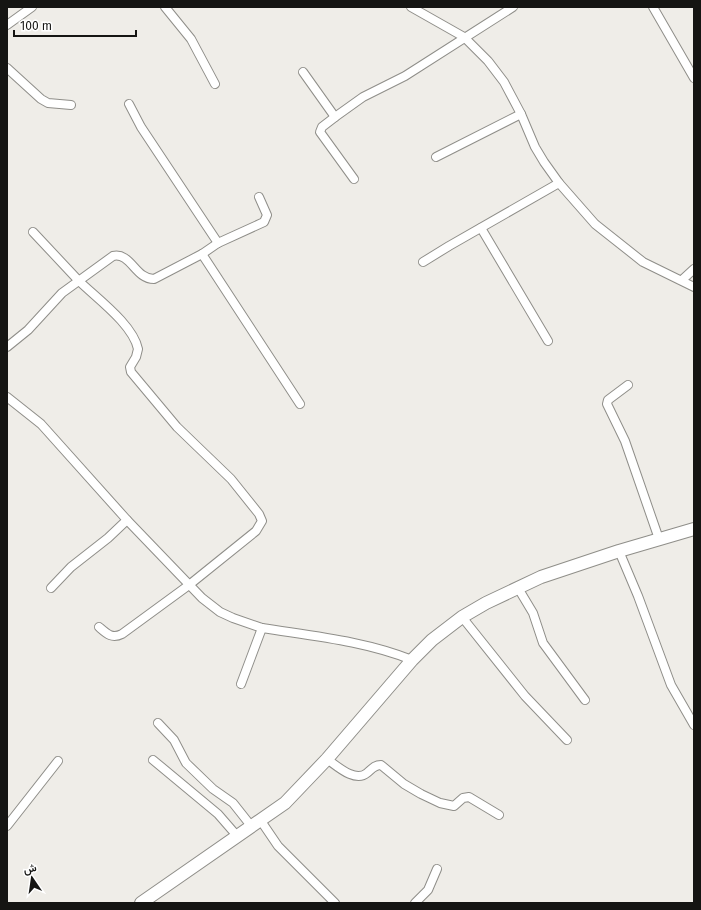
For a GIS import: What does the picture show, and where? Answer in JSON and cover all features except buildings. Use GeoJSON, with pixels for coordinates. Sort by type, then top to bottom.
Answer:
{"type":"FeatureCollection","features":[{"type":"Feature","properties":{"kind":"main road"},"geometry":{"type":"LineString","coordinates":[[141,903],[257,824],[285,802],[327,760],[412,660],[432,640],[462,617],[541,577],[694,528]]}},
{"type":"Feature","properties":{"kind":"street"},"geometry":{"type":"LineString","coordinates":[[7,25],[32,7]]}},
{"type":"Feature","properties":{"kind":"street"},"geometry":{"type":"LineString","coordinates":[[165,7],[191,39],[215,84]]}},
{"type":"Feature","properties":{"kind":"street"},"geometry":{"type":"LineString","coordinates":[[411,7],[464,37],[488,61],[504,82],[521,114],[535,147],[559,183],[580,209],[610,237],[643,262],[694,287]]}},
{"type":"Feature","properties":{"kind":"street"},"geometry":{"type":"LineString","coordinates":[[354,179],[320,132],[322,127],[363,97],[405,76],[503,9],[513,7]]}},
{"type":"Feature","properties":{"kind":"street"},"geometry":{"type":"LineString","coordinates":[[653,7],[694,78]]}},
{"type":"Feature","properties":{"kind":"street"},"geometry":{"type":"LineString","coordinates":[[7,68],[41,99],[48,103],[71,105]]}},
{"type":"Feature","properties":{"kind":"street"},"geometry":{"type":"LineString","coordinates":[[302,72],[335,117]]}},
{"type":"Feature","properties":{"kind":"street"},"geometry":{"type":"LineString","coordinates":[[129,104],[141,127],[218,243]]}},
{"type":"Feature","properties":{"kind":"street"},"geometry":{"type":"LineString","coordinates":[[436,157],[521,114]]}},
{"type":"Feature","properties":{"kind":"street"},"geometry":{"type":"LineString","coordinates":[[423,262],[559,183]]}},
{"type":"Feature","properties":{"kind":"street"},"geometry":{"type":"LineString","coordinates":[[7,347],[28,330],[62,293],[113,256],[118,255],[124,257],[145,278],[154,279],[202,254],[218,243],[264,222],[267,215],[259,196]]}},
{"type":"Feature","properties":{"kind":"street"},"geometry":{"type":"LineString","coordinates":[[481,228],[548,341]]}},
{"type":"Feature","properties":{"kind":"street"},"geometry":{"type":"LineString","coordinates":[[33,232],[79,281],[112,312],[134,339],[138,349],[130,369],[144,389],[177,427],[231,479],[261,518],[262,523],[256,530],[189,585],[117,636],[109,635],[99,627]]}},
{"type":"Feature","properties":{"kind":"street"},"geometry":{"type":"LineString","coordinates":[[202,254],[300,404]]}},
{"type":"Feature","properties":{"kind":"street"},"geometry":{"type":"LineString","coordinates":[[682,280],[694,269]]}},
{"type":"Feature","properties":{"kind":"street"},"geometry":{"type":"LineString","coordinates":[[628,385],[608,400],[607,404],[624,441],[659,539]]}},
{"type":"Feature","properties":{"kind":"street"},"geometry":{"type":"LineString","coordinates":[[7,397],[41,424],[189,585],[220,612],[246,624],[385,650],[412,660]]}},
{"type":"Feature","properties":{"kind":"street"},"geometry":{"type":"LineString","coordinates":[[51,588],[71,567],[128,520]]}},
{"type":"Feature","properties":{"kind":"street"},"geometry":{"type":"LineString","coordinates":[[619,551],[644,610],[671,685],[694,725]]}},
{"type":"Feature","properties":{"kind":"street"},"geometry":{"type":"LineString","coordinates":[[518,588],[533,613],[543,643],[585,700]]}},
{"type":"Feature","properties":{"kind":"street"},"geometry":{"type":"LineString","coordinates":[[462,617],[525,696],[567,740]]}},
{"type":"Feature","properties":{"kind":"street"},"geometry":{"type":"LineString","coordinates":[[241,684],[262,628]]}},
{"type":"Feature","properties":{"kind":"street"},"geometry":{"type":"LineString","coordinates":[[158,723],[174,740],[186,763],[214,790],[233,803],[257,824],[336,903]]}},
{"type":"Feature","properties":{"kind":"street"},"geometry":{"type":"LineString","coordinates":[[153,760],[218,814],[238,837]]}},
{"type":"Feature","properties":{"kind":"street"},"geometry":{"type":"LineString","coordinates":[[327,760],[350,774],[358,776],[363,776],[377,765],[381,765],[404,784],[440,803],[454,806],[463,798],[469,797],[499,815]]}},
{"type":"Feature","properties":{"kind":"street"},"geometry":{"type":"LineString","coordinates":[[7,826],[58,761]]}},
{"type":"Feature","properties":{"kind":"street"},"geometry":{"type":"LineString","coordinates":[[415,903],[428,890],[437,869]]}}]}
